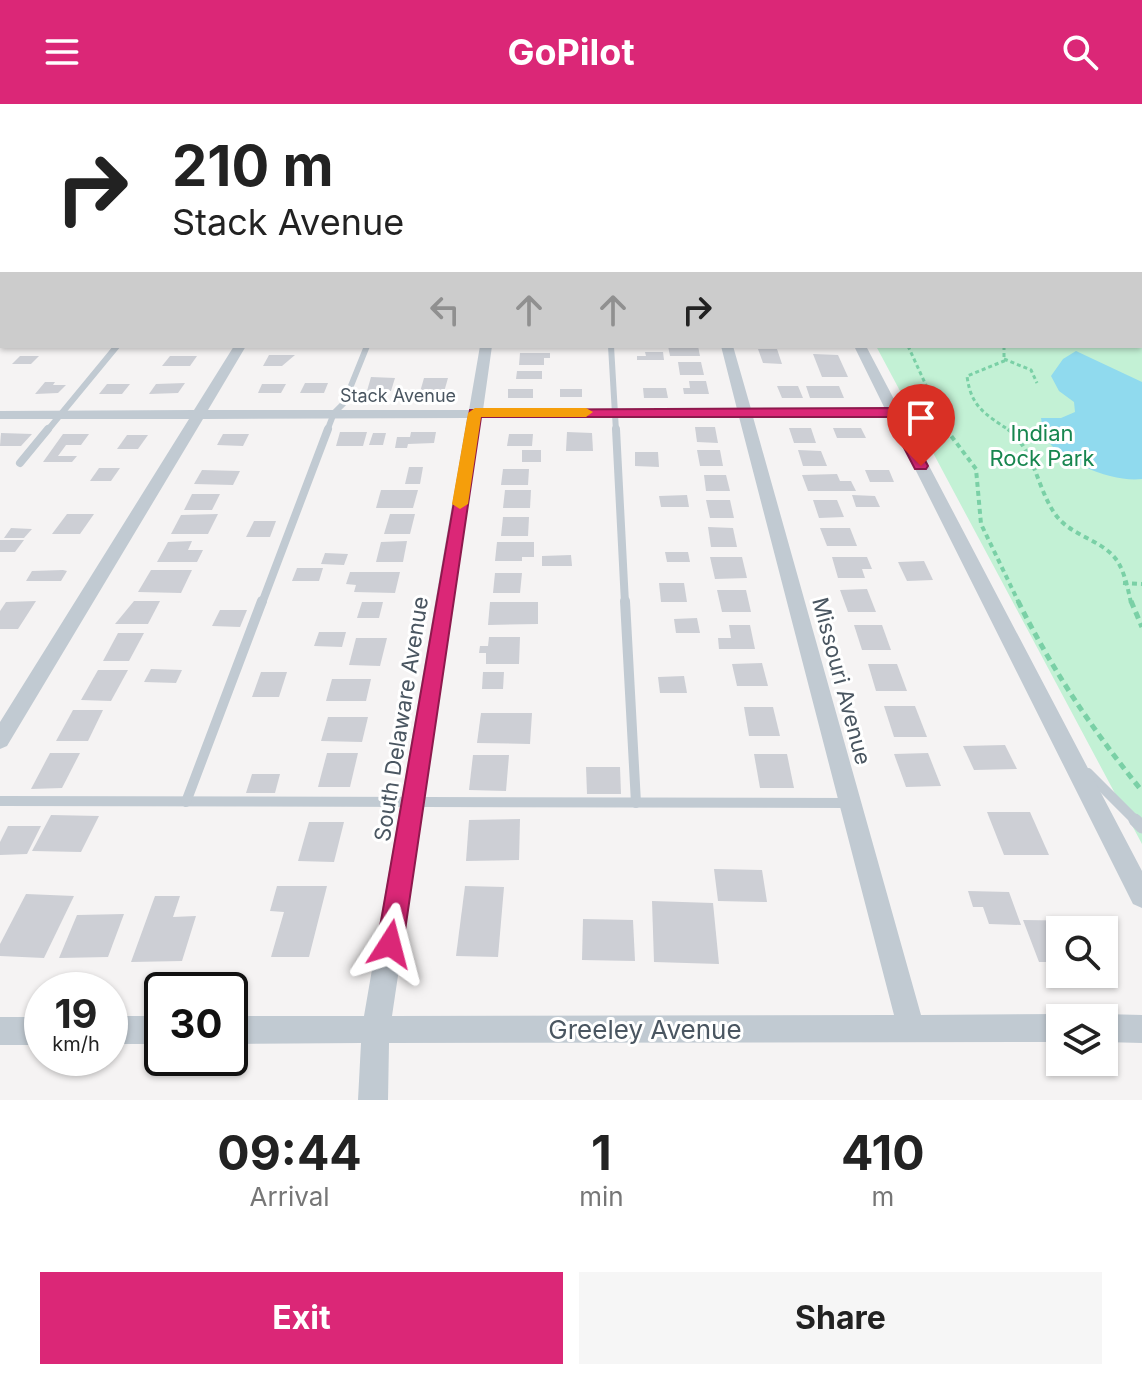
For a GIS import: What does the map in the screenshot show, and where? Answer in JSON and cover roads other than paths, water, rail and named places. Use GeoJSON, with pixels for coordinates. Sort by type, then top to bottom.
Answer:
{"type":"FeatureCollection","features":[{"type":"Feature","properties":{"kind":"street"},"geometry":{"type":"LineString","coordinates":[[0,740],[239,348]]}},
{"type":"Feature","properties":{"kind":"street","name":"South Delaware Avenue"},"geometry":{"type":"LineString","coordinates":[[373,1100],[376,1029],[486,348]]}},
{"type":"Feature","properties":{"kind":"street","name":"Missouri Avenue"},"geometry":{"type":"LineString","coordinates":[[728,348],[911,1028]]}},
{"type":"Feature","properties":{"kind":"street"},"geometry":{"type":"LineString","coordinates":[[861,348],[1142,896]]}},
{"type":"Feature","properties":{"kind":"street","name":"Stack Avenue"},"geometry":{"type":"LineString","coordinates":[[0,415],[893,413]]}},
{"type":"Feature","properties":{"kind":"street","name":"Greeley Avenue"},"geometry":{"type":"LineString","coordinates":[[248,1030],[1046,1028]]}},
{"type":"Feature","properties":{"kind":"street"},"geometry":{"type":"LineString","coordinates":[[1118,1028],[1142,1029]]}},
{"type":"Feature","properties":{"kind":"street"},"geometry":{"type":"LineString","coordinates":[[0,1031],[24,1031]]}},
{"type":"Feature","properties":{"kind":"lane"},"geometry":{"type":"LineString","coordinates":[[20,463],[115,348]]}},
{"type":"Feature","properties":{"kind":"lane"},"geometry":{"type":"LineString","coordinates":[[186,802],[334,413],[344,403],[366,348]]}},
{"type":"Feature","properties":{"kind":"lane"},"geometry":{"type":"LineString","coordinates":[[611,348],[636,803]]}},
{"type":"Feature","properties":{"kind":"lane"},"geometry":{"type":"LineString","coordinates":[[1073,758],[1142,827]]}},
{"type":"Feature","properties":{"kind":"lane"},"geometry":{"type":"LineString","coordinates":[[0,801],[851,803]]}},
{"type":"Feature","properties":{"kind":"water"},"geometry":{"type":"Polygon","coordinates":[[[1076,351],[1142,382],[1142,479],[1117,478],[1089,469],[1063,455],[1045,437],[1041,418],[1061,418],[1075,412],[1074,402],[1059,391],[1051,376],[1063,359],[1076,351]]]}},
{"type":"Feature","properties":{"kind":"park label","name":"Indian Rock Park"},"geometry":{"type":"Point","coordinates":[1042,446]}}]}
